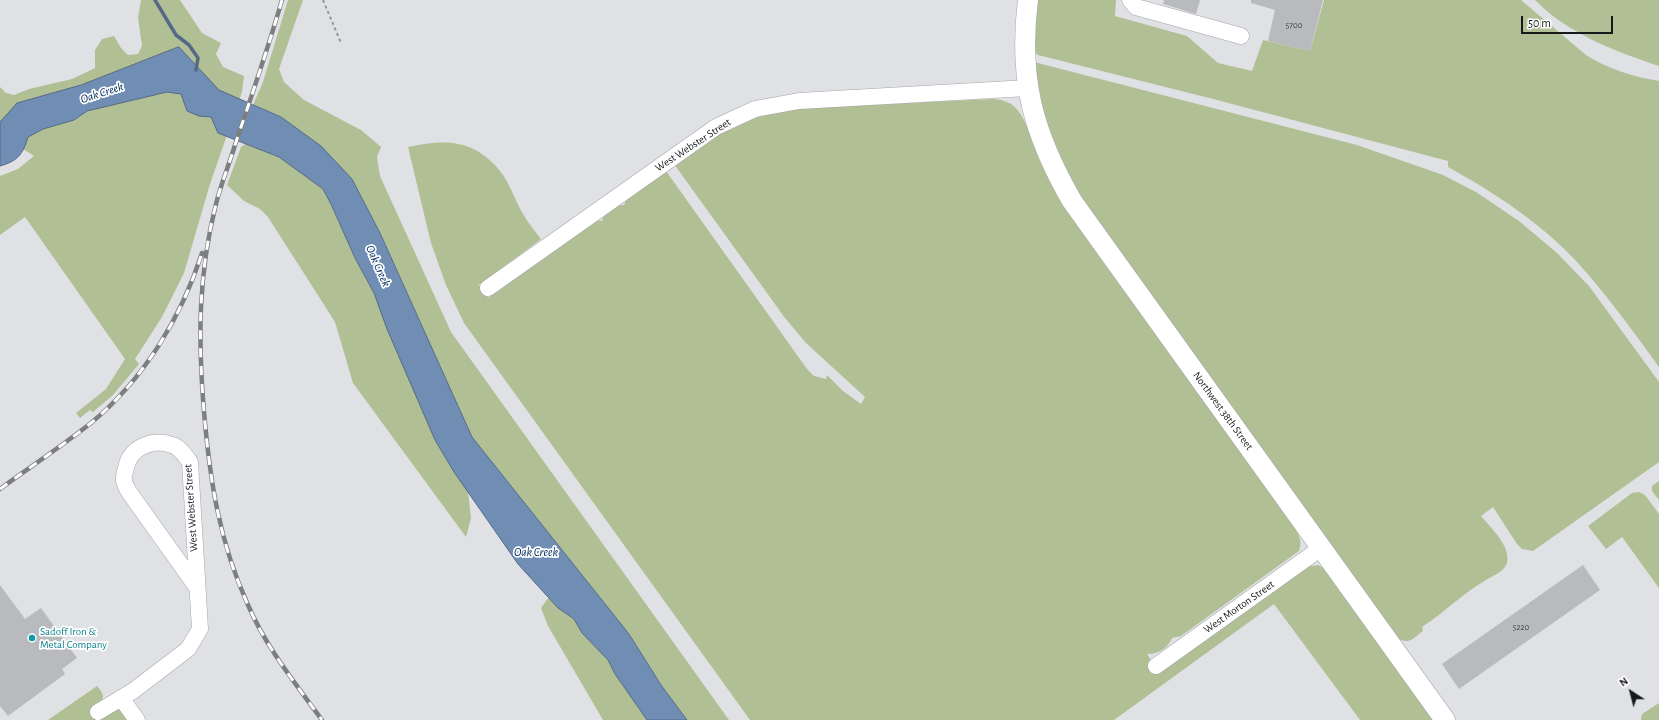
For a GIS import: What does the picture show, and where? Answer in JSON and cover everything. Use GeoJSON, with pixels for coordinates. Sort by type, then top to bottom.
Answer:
{"type":"FeatureCollection","features":[{"type":"Feature","properties":{"kind":"main road","name":"Northwest 38th Street"},"geometry":{"type":"LineString","coordinates":[[1028,0],[1024,52],[1028,88],[1047,152],[1072,201],[1445,720]]}},
{"type":"Feature","properties":{"kind":"street"},"geometry":{"type":"LineString","coordinates":[[1130,0],[1136,7],[1241,36]]}},
{"type":"Feature","properties":{"kind":"street","name":"West Webster Street"},"geometry":{"type":"LineString","coordinates":[[488,288],[704,136],[729,121],[755,109],[800,101],[1028,88]]}},
{"type":"Feature","properties":{"kind":"street","name":"West Webster Street"},"geometry":{"type":"LineString","coordinates":[[98,712],[133,691],[188,649],[196,639],[200,630],[196,586],[190,462],[183,453],[173,445],[160,442],[149,443],[138,448],[127,462],[123,480],[129,492],[196,586]]}},
{"type":"Feature","properties":{"kind":"street","name":"West Morton Street"},"geometry":{"type":"LineString","coordinates":[[1156,666],[1321,548]]}},
{"type":"Feature","properties":{"kind":"street"},"geometry":{"type":"LineString","coordinates":[[121,698],[137,720]]}},
{"type":"Feature","properties":{"kind":"path"},"geometry":{"type":"LineString","coordinates":[[323,0],[341,43]]}},
{"type":"Feature","properties":{"kind":"green space"},"geometry":{"type":"Polygon","coordinates":[[[141,0],[180,0],[202,33],[221,43],[216,54],[223,67],[244,76],[242,92],[210,184],[184,273],[162,317],[135,359],[139,364],[113,395],[93,412],[90,410],[80,418],[76,413],[106,389],[125,359],[25,217],[0,235],[0,176],[18,169],[34,156],[0,134],[0,87],[6,93],[14,95],[29,89],[72,79],[95,68],[95,50],[102,39],[114,36],[121,48],[128,55],[138,54],[142,46],[138,18],[141,0]]]}},
{"type":"Feature","properties":{"kind":"green space"},"geometry":{"type":"Polygon","coordinates":[[[288,0],[303,0],[279,69],[284,82],[304,100],[361,130],[381,147],[377,157],[380,176],[451,332],[729,720],[687,720],[661,685],[629,634],[472,437],[380,233],[352,179],[281,117],[253,105],[263,82],[288,0]]]}},
{"type":"Feature","properties":{"kind":"green space"},"geometry":{"type":"Polygon","coordinates":[[[1036,0],[1116,0],[1115,16],[1187,36],[1218,63],[1252,71],[1263,40],[1310,51],[1324,0],[1521,0],[1586,55],[1594,60],[1621,72],[1659,81],[1659,367],[1609,300],[1577,262],[1563,248],[1533,222],[1500,198],[1448,167],[1448,161],[1217,100],[1038,55],[1033,50],[1036,0]]]}},
{"type":"Feature","properties":{"kind":"green space"},"geometry":{"type":"Polygon","coordinates":[[[1535,0],[1659,0],[1659,66],[1609,47],[1577,32],[1562,23],[1535,0]]]}},
{"type":"Feature","properties":{"kind":"green space"},"geometry":{"type":"Polygon","coordinates":[[[1030,61],[1357,145],[1443,175],[1476,192],[1519,221],[1557,253],[1589,286],[1659,382],[1659,462],[1533,551],[1522,549],[1517,544],[1493,507],[1481,516],[1495,532],[1506,550],[1507,563],[1504,569],[1478,585],[1422,627],[1423,631],[1413,639],[1404,641],[1395,637],[1088,214],[1055,156],[1030,61]]]}},
{"type":"Feature","properties":{"kind":"green space"},"geometry":{"type":"Polygon","coordinates":[[[993,99],[1008,102],[1019,112],[1026,124],[1047,176],[1071,216],[1294,526],[1300,538],[1299,551],[1181,636],[1172,638],[1168,645],[1162,650],[1147,654],[1157,670],[1306,567],[1318,565],[1325,569],[1433,720],[1360,720],[1274,604],[1114,720],[750,720],[464,323],[446,285],[431,243],[408,147],[422,144],[447,143],[469,147],[480,153],[490,160],[504,176],[520,209],[529,224],[541,239],[479,285],[488,298],[597,220],[602,221],[604,215],[618,205],[624,205],[626,200],[666,171],[807,369],[814,376],[826,379],[827,375],[843,391],[861,404],[865,397],[806,343],[785,318],[674,164],[706,141],[730,127],[779,110],[993,99]]]}},
{"type":"Feature","properties":{"kind":"green space"},"geometry":{"type":"Polygon","coordinates":[[[247,143],[279,157],[323,189],[355,258],[374,293],[435,440],[468,491],[471,518],[466,537],[353,383],[335,322],[268,217],[260,209],[244,201],[227,185],[241,147],[247,143]]]}},
{"type":"Feature","properties":{"kind":"green space"},"geometry":{"type":"Polygon","coordinates":[[[1659,481],[1659,500],[1652,491],[1652,486],[1659,481]]]}},
{"type":"Feature","properties":{"kind":"green space"},"geometry":{"type":"Polygon","coordinates":[[[1639,492],[1645,495],[1659,514],[1659,588],[1622,537],[1606,549],[1588,526],[1632,493],[1639,492]]]}},
{"type":"Feature","properties":{"kind":"green space"},"geometry":{"type":"Polygon","coordinates":[[[549,597],[558,608],[574,619],[582,633],[608,660],[615,674],[647,720],[603,720],[548,626],[541,608],[549,597]]]}},
{"type":"Feature","properties":{"kind":"green space"},"geometry":{"type":"Polygon","coordinates":[[[97,686],[103,697],[101,701],[90,709],[94,715],[121,698],[137,720],[48,720],[97,686]]]}},
{"type":"Feature","properties":{"kind":"green space"},"geometry":{"type":"Polygon","coordinates":[[[1659,703],[1659,720],[1641,720],[1642,714],[1659,703]]]}},
{"type":"Feature","properties":{"kind":"water","name":"Oak Creek"},"geometry":{"type":"Polygon","coordinates":[[[179,47],[219,90],[281,117],[321,146],[352,179],[380,233],[472,437],[629,634],[661,685],[687,720],[647,720],[615,674],[608,660],[582,633],[574,619],[558,608],[518,564],[454,472],[435,440],[387,329],[374,293],[355,258],[323,189],[279,157],[218,133],[211,117],[199,116],[187,111],[181,94],[167,92],[87,111],[74,120],[43,129],[28,137],[19,156],[11,162],[0,166],[0,122],[17,103],[81,85],[179,47]]]}},
{"type":"Feature","properties":{"kind":"building"},"geometry":{"type":"Polygon","coordinates":[[[1164,0],[1200,0],[1196,14],[1163,4],[1164,0]]]}},
{"type":"Feature","properties":{"kind":"building"},"geometry":{"type":"Polygon","coordinates":[[[1251,0],[1323,0],[1310,51],[1268,41],[1275,10],[1251,3],[1251,0]]]}},
{"type":"Feature","properties":{"kind":"building"},"geometry":{"type":"Polygon","coordinates":[[[1583,565],[1600,590],[1459,689],[1442,664],[1583,565]]]}},
{"type":"Feature","properties":{"kind":"building","name":"Sadoff Iron & Metal Company"},"geometry":{"type":"Polygon","coordinates":[[[0,585],[25,619],[41,608],[77,658],[62,669],[65,674],[8,716],[0,706],[0,585]]]}},
{"type":"Feature","properties":{"kind":"waterway"},"geometry":{"type":"LineString","coordinates":[[155,0],[176,35],[189,45],[198,58],[196,70]]}},
{"type":"Feature","properties":{"kind":"railway"},"geometry":{"type":"LineString","coordinates":[[282,0],[220,189],[210,230],[201,308],[200,333],[202,385],[206,437],[217,510],[238,581],[255,620],[272,650],[322,720]]}},
{"type":"Feature","properties":{"kind":"railway"},"geometry":{"type":"LineString","coordinates":[[0,489],[91,423],[128,387],[144,367],[172,324],[202,253]]}},
{"type":"Feature","properties":{"kind":"place","name":"Sadoff Iron & Metal Company"},"geometry":{"type":"Point","coordinates":[32,638]}}]}
